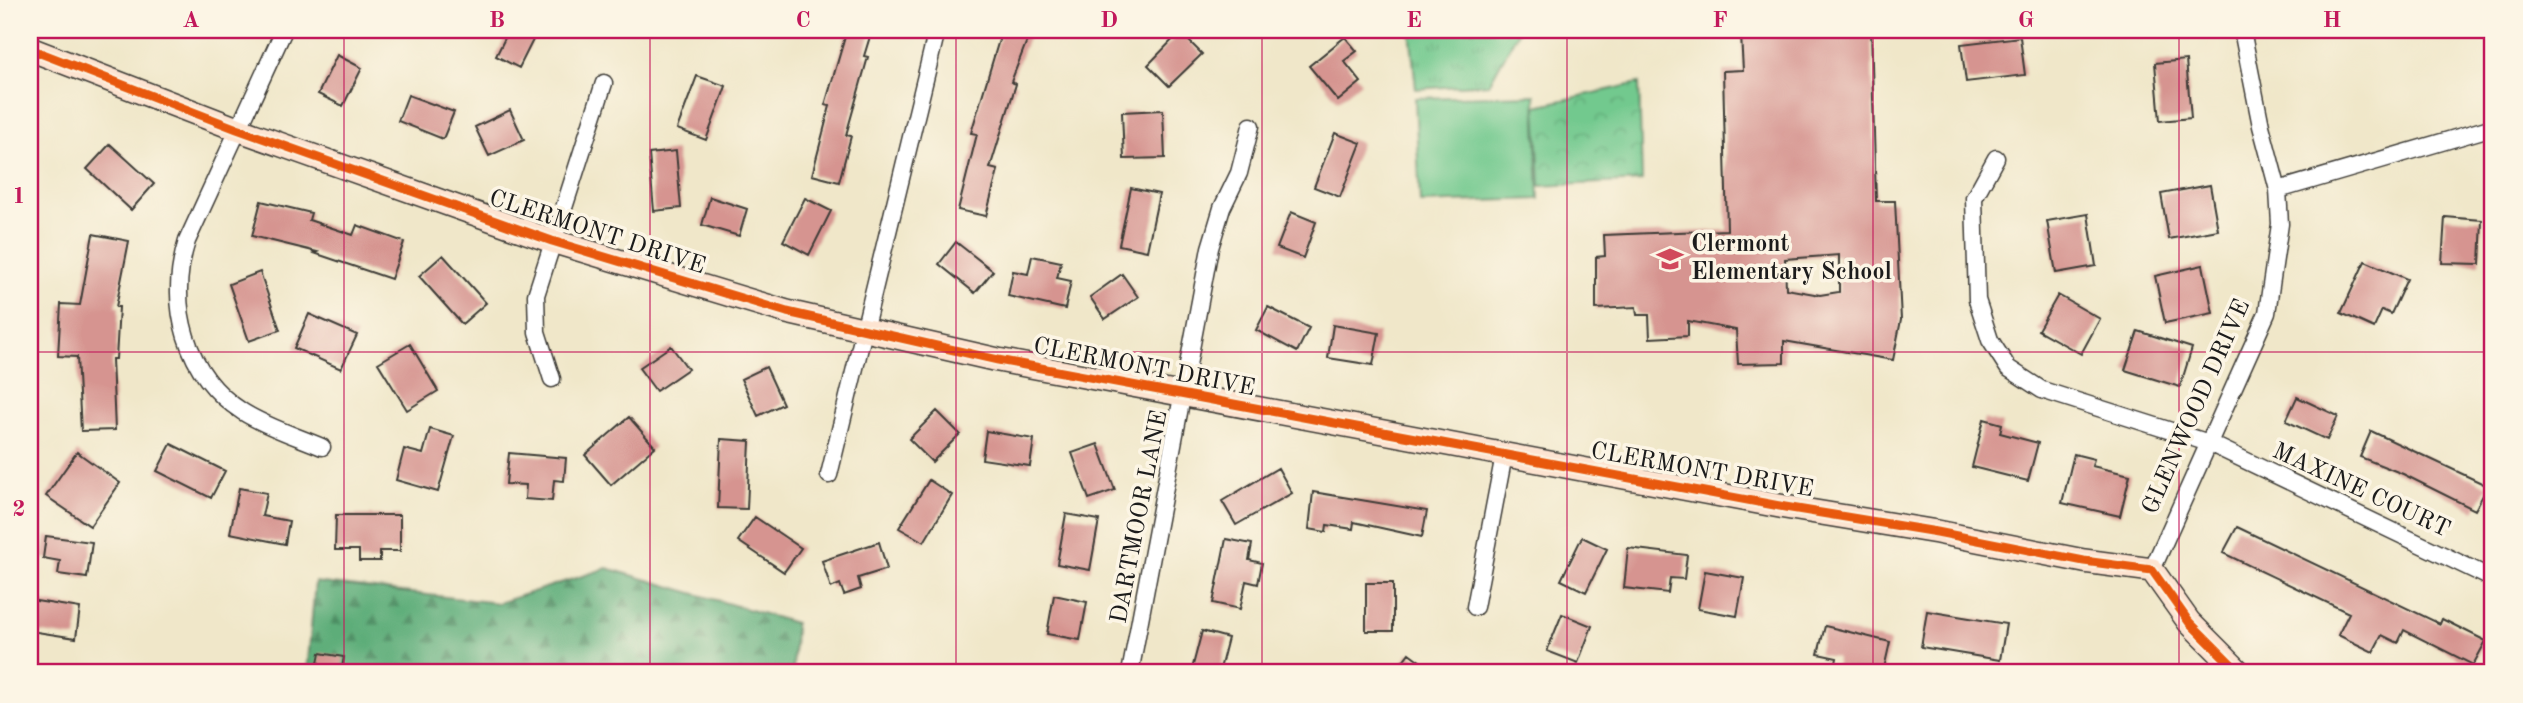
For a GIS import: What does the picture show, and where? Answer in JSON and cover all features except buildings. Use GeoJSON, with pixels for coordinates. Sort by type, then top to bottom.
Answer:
{"type":"FeatureCollection","features":[{"type":"Feature","properties":{"kind":"street"},"geometry":{"type":"LineString","coordinates":[[284,30],[182,255],[178,292],[183,328],[201,369],[230,402],[255,418],[322,447]]}},
{"type":"Feature","properties":{"kind":"street"},"geometry":{"type":"LineString","coordinates":[[829,475],[937,30]]}},
{"type":"Feature","properties":{"kind":"street","name":"GLENWOOD DRIVE"},"geometry":{"type":"LineString","coordinates":[[2152,570],[2267,313],[2280,224],[2278,190],[2261,126],[2242,30]]}},
{"type":"Feature","properties":{"kind":"street","name":"CLERMONT DRIVE"},"geometry":{"type":"LineString","coordinates":[[30,49],[237,129],[552,241],[775,308],[864,331],[1182,396],[2084,561],[2152,570]]}},
{"type":"Feature","properties":{"kind":"street"},"geometry":{"type":"LineString","coordinates":[[552,379],[542,353],[535,316],[536,295],[604,83]]}},
{"type":"Feature","properties":{"kind":"street","name":"DARTMOOR LANE"},"geometry":{"type":"LineString","coordinates":[[1130,673],[1214,231],[1239,173],[1251,126]]}},
{"type":"Feature","properties":{"kind":"street"},"geometry":{"type":"LineString","coordinates":[[2278,190],[2493,127]]}},
{"type":"Feature","properties":{"kind":"street","name":"MAXINE COURT"},"geometry":{"type":"LineString","coordinates":[[1996,158],[1974,198],[1977,300],[1990,340],[2008,368],[2042,390],[2208,443],[2493,579]]}},
{"type":"Feature","properties":{"kind":"street"},"geometry":{"type":"LineString","coordinates":[[1475,607],[1504,455]]}},
{"type":"Feature","properties":{"kind":"street"},"geometry":{"type":"LineString","coordinates":[[2152,570],[2189,622],[2240,673]]}},
{"type":"Feature","properties":{"kind":"green space"},"geometry":{"type":"Polygon","coordinates":[[[1410,30],[1519,30],[1489,84],[1416,89],[1410,30]]]}},
{"type":"Feature","properties":{"kind":"green space"},"geometry":{"type":"Polygon","coordinates":[[[1639,83],[1642,181],[1540,186],[1536,106],[1639,83]]]}},
{"type":"Feature","properties":{"kind":"green space"},"geometry":{"type":"Polygon","coordinates":[[[1535,95],[1539,199],[1420,203],[1415,98],[1535,95]]]}},
{"type":"Feature","properties":{"kind":"green space"},"geometry":{"type":"Polygon","coordinates":[[[607,568],[795,623],[793,673],[307,673],[315,582],[498,603],[607,568]]]}},
{"type":"Feature","properties":{"kind":"cycle path"},"geometry":{"type":"LineString","coordinates":[[30,49],[237,129],[552,241],[787,312],[998,360],[1785,507],[1937,532],[2084,561],[2152,570],[2189,622],[2240,673]]}},
{"type":"Feature","properties":{"kind":"place","name":"Clermont Elementary School"},"geometry":{"type":"Point","coordinates":[1670,259]}}]}
